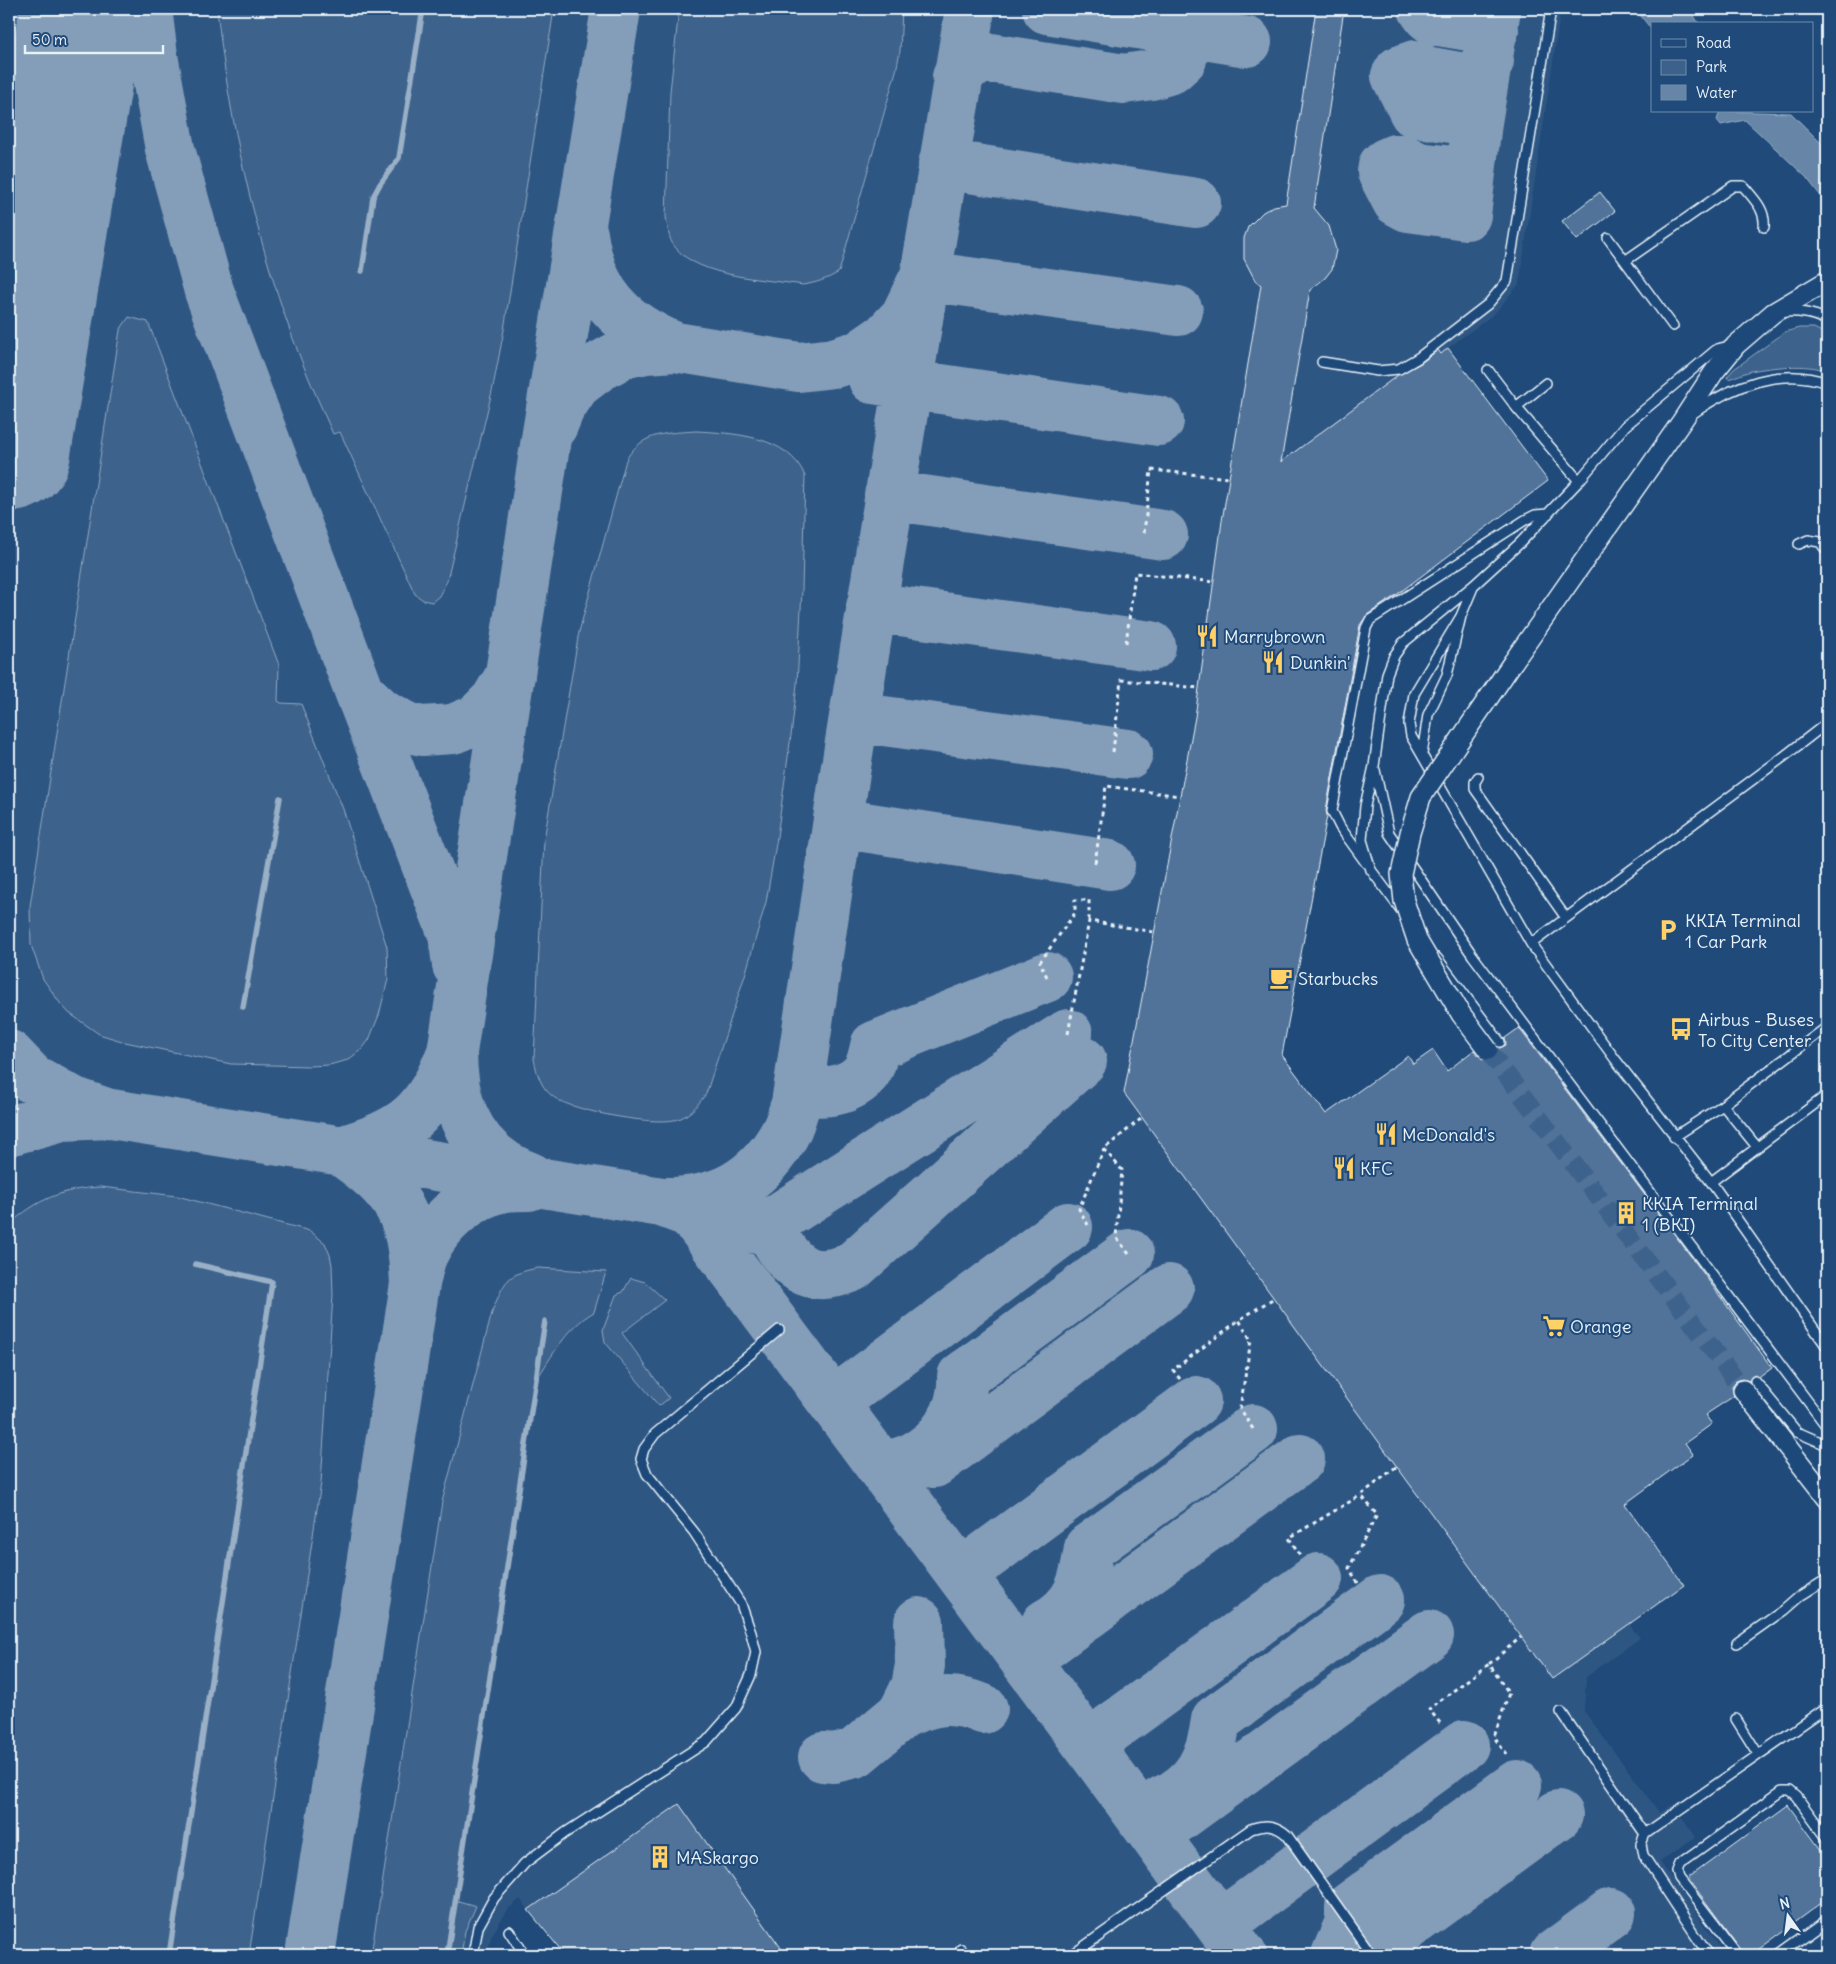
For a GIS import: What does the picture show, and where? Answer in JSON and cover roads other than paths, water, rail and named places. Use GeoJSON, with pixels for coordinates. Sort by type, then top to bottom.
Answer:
{"type":"FeatureCollection","features":[{"type":"Feature","properties":{"kind":"street"},"geometry":{"type":"LineString","coordinates":[[1494,1046],[1461,1014],[1417,940],[1404,901],[1401,874],[1410,833],[1422,797],[1714,372],[1736,345],[1773,313],[1827,281]]}},
{"type":"Feature","properties":{"kind":"street"},"geometry":{"type":"LineString","coordinates":[[1749,1385],[1827,1498]]}},
{"type":"Feature","properties":{"kind":"lane"},"geometry":{"type":"LineString","coordinates":[[1322,362],[1378,371],[1400,369],[1418,358],[1488,304],[1507,281],[1551,9]]}},
{"type":"Feature","properties":{"kind":"lane"},"geometry":{"type":"LineString","coordinates":[[1625,261],[1733,186],[1743,186],[1762,210],[1765,219],[1764,227]]}},
{"type":"Feature","properties":{"kind":"lane"},"geometry":{"type":"LineString","coordinates":[[1608,238],[1674,326]]}},
{"type":"Feature","properties":{"kind":"lane"},"geometry":{"type":"LineString","coordinates":[[1773,313],[1800,311],[1814,314],[1827,320]]}},
{"type":"Feature","properties":{"kind":"lane"},"geometry":{"type":"LineString","coordinates":[[1371,870],[1362,840],[1366,806],[1374,766],[1387,674],[1394,656],[1403,643],[1520,543],[1579,481],[1625,426],[1717,350],[1726,346],[1736,345]]}},
{"type":"Feature","properties":{"kind":"lane"},"geometry":{"type":"LineString","coordinates":[[1488,370],[1516,407],[1579,481]]}},
{"type":"Feature","properties":{"kind":"lane"},"geometry":{"type":"LineString","coordinates":[[1682,421],[1710,401],[1748,384],[1790,377],[1827,382]]}},
{"type":"Feature","properties":{"kind":"lane"},"geometry":{"type":"LineString","coordinates":[[1516,407],[1546,384]]}},
{"type":"Feature","properties":{"kind":"lane"},"geometry":{"type":"LineString","coordinates":[[1494,1046],[1340,827],[1332,811],[1366,628],[1370,620],[1524,520],[1535,515],[1548,514]]}},
{"type":"Feature","properties":{"kind":"lane"},"geometry":{"type":"LineString","coordinates":[[1798,544],[1808,540],[1820,542],[1827,551]]}},
{"type":"Feature","properties":{"kind":"lane"},"geometry":{"type":"LineString","coordinates":[[1422,754],[1428,716],[1447,675],[1462,616],[1474,584]]}},
{"type":"Feature","properties":{"kind":"lane"},"geometry":{"type":"LineString","coordinates":[[1462,616],[1414,694],[1409,724],[1411,736],[1531,944],[1674,1137],[1711,1182],[1827,1347]]}},
{"type":"Feature","properties":{"kind":"lane"},"geometry":{"type":"LineString","coordinates":[[1531,944],[1827,723]]}},
{"type":"Feature","properties":{"kind":"lane"},"geometry":{"type":"LineString","coordinates":[[1374,766],[1389,833],[1467,948],[1827,1426]]}},
{"type":"Feature","properties":{"kind":"lane"},"geometry":{"type":"LineString","coordinates":[[1478,777],[1474,789],[1566,918]]}},
{"type":"Feature","properties":{"kind":"lane"},"geometry":{"type":"LineString","coordinates":[[1674,1137],[1723,1105],[1827,1027]]}},
{"type":"Feature","properties":{"kind":"lane"},"geometry":{"type":"LineString","coordinates":[[1711,1182],[1827,1095]]}},
{"type":"Feature","properties":{"kind":"lane"},"geometry":{"type":"LineString","coordinates":[[1723,1105],[1757,1147]]}},
{"type":"Feature","properties":{"kind":"lane"},"geometry":{"type":"LineString","coordinates":[[472,1955],[478,1927],[494,1898],[524,1863],[565,1833],[706,1742],[736,1708],[751,1675],[756,1652],[740,1604],[694,1532],[647,1474],[641,1459],[644,1449],[655,1434],[779,1330]]}},
{"type":"Feature","properties":{"kind":"lane"},"geometry":{"type":"LineString","coordinates":[[1749,1385],[1797,1432],[1827,1445]]}},
{"type":"Feature","properties":{"kind":"lane"},"geometry":{"type":"LineString","coordinates":[[1737,1643],[1784,1610],[1800,1596],[1827,1579]]}},
{"type":"Feature","properties":{"kind":"lane"},"geometry":{"type":"LineString","coordinates":[[1709,1955],[1643,1855],[1641,1844],[1645,1834],[1827,1707]]}},
{"type":"Feature","properties":{"kind":"lane"},"geometry":{"type":"LineString","coordinates":[[1561,1712],[1645,1834]]}},
{"type":"Feature","properties":{"kind":"lane"},"geometry":{"type":"LineString","coordinates":[[1736,1719],[1758,1754]]}},
{"type":"Feature","properties":{"kind":"lane"},"geometry":{"type":"LineString","coordinates":[[1738,1955],[1679,1878],[1680,1864],[1782,1791],[1790,1791],[1797,1797],[1827,1838]]}},
{"type":"Feature","properties":{"kind":"lane"},"geometry":{"type":"LineString","coordinates":[[1072,1955],[1251,1829],[1260,1826],[1270,1826],[1279,1828],[1288,1836],[1372,1955]]}},
{"type":"Feature","properties":{"kind":"lane"},"geometry":{"type":"LineString","coordinates":[[1778,1955],[1827,1920]]}},
{"type":"Feature","properties":{"kind":"lane"},"geometry":{"type":"LineString","coordinates":[[509,1931],[525,1955]]}},
{"type":"Feature","properties":{"kind":"water"},"geometry":{"type":"Polygon","coordinates":[[[1638,9],[1690,9],[1698,22],[1651,22],[1651,29],[1640,15],[1638,9]]]}},
{"type":"Feature","properties":{"kind":"water"},"geometry":{"type":"Polygon","coordinates":[[[1720,112],[1791,113],[1827,149],[1827,204],[1806,177],[1745,120],[1721,125],[1717,120],[1720,112]]]}},
{"type":"Feature","properties":{"kind":"waterway"},"geometry":{"type":"LineString","coordinates":[[362,271],[373,197],[399,158],[423,9]]}},
{"type":"Feature","properties":{"kind":"waterway"},"geometry":{"type":"LineString","coordinates":[[243,1007],[280,798]]}},
{"type":"Feature","properties":{"kind":"waterway"},"geometry":{"type":"LineString","coordinates":[[169,1955],[272,1282],[195,1264]]}},
{"type":"Feature","properties":{"kind":"waterway"},"geometry":{"type":"LineString","coordinates":[[447,1955],[545,1321]]}},
{"type":"Feature","properties":{"kind":"tunnel"},"geometry":{"type":"LineString","coordinates":[[1488,1050],[1743,1390]]}},
{"type":"Feature","properties":{"kind":"place","name":"Marrybrown"},"geometry":{"type":"Point","coordinates":[1207,636]}},
{"type":"Feature","properties":{"kind":"place","name":"Dunkin'"},"geometry":{"type":"Point","coordinates":[1273,662]}},
{"type":"Feature","properties":{"kind":"place","name":"KKIA Terminal 1 Car Park"},"geometry":{"type":"Point","coordinates":[1668,930]}},
{"type":"Feature","properties":{"kind":"place","name":"Starbucks"},"geometry":{"type":"Point","coordinates":[1281,978]}},
{"type":"Feature","properties":{"kind":"place","name":"Airbus - Buses To City Center"},"geometry":{"type":"Point","coordinates":[1681,1029]}},
{"type":"Feature","properties":{"kind":"place","name":"McDonald's"},"geometry":{"type":"Point","coordinates":[1386,1134]}},
{"type":"Feature","properties":{"kind":"place","name":"KFC"},"geometry":{"type":"Point","coordinates":[1344,1168]}},
{"type":"Feature","properties":{"kind":"place","name":"KKIA Terminal 1 (BKI)"},"geometry":{"type":"Point","coordinates":[1626,1213]}},
{"type":"Feature","properties":{"kind":"place","name":"Orange"},"geometry":{"type":"Point","coordinates":[1554,1326]}},
{"type":"Feature","properties":{"kind":"place","name":"MASkargo"},"geometry":{"type":"Point","coordinates":[660,1857]}}]}
